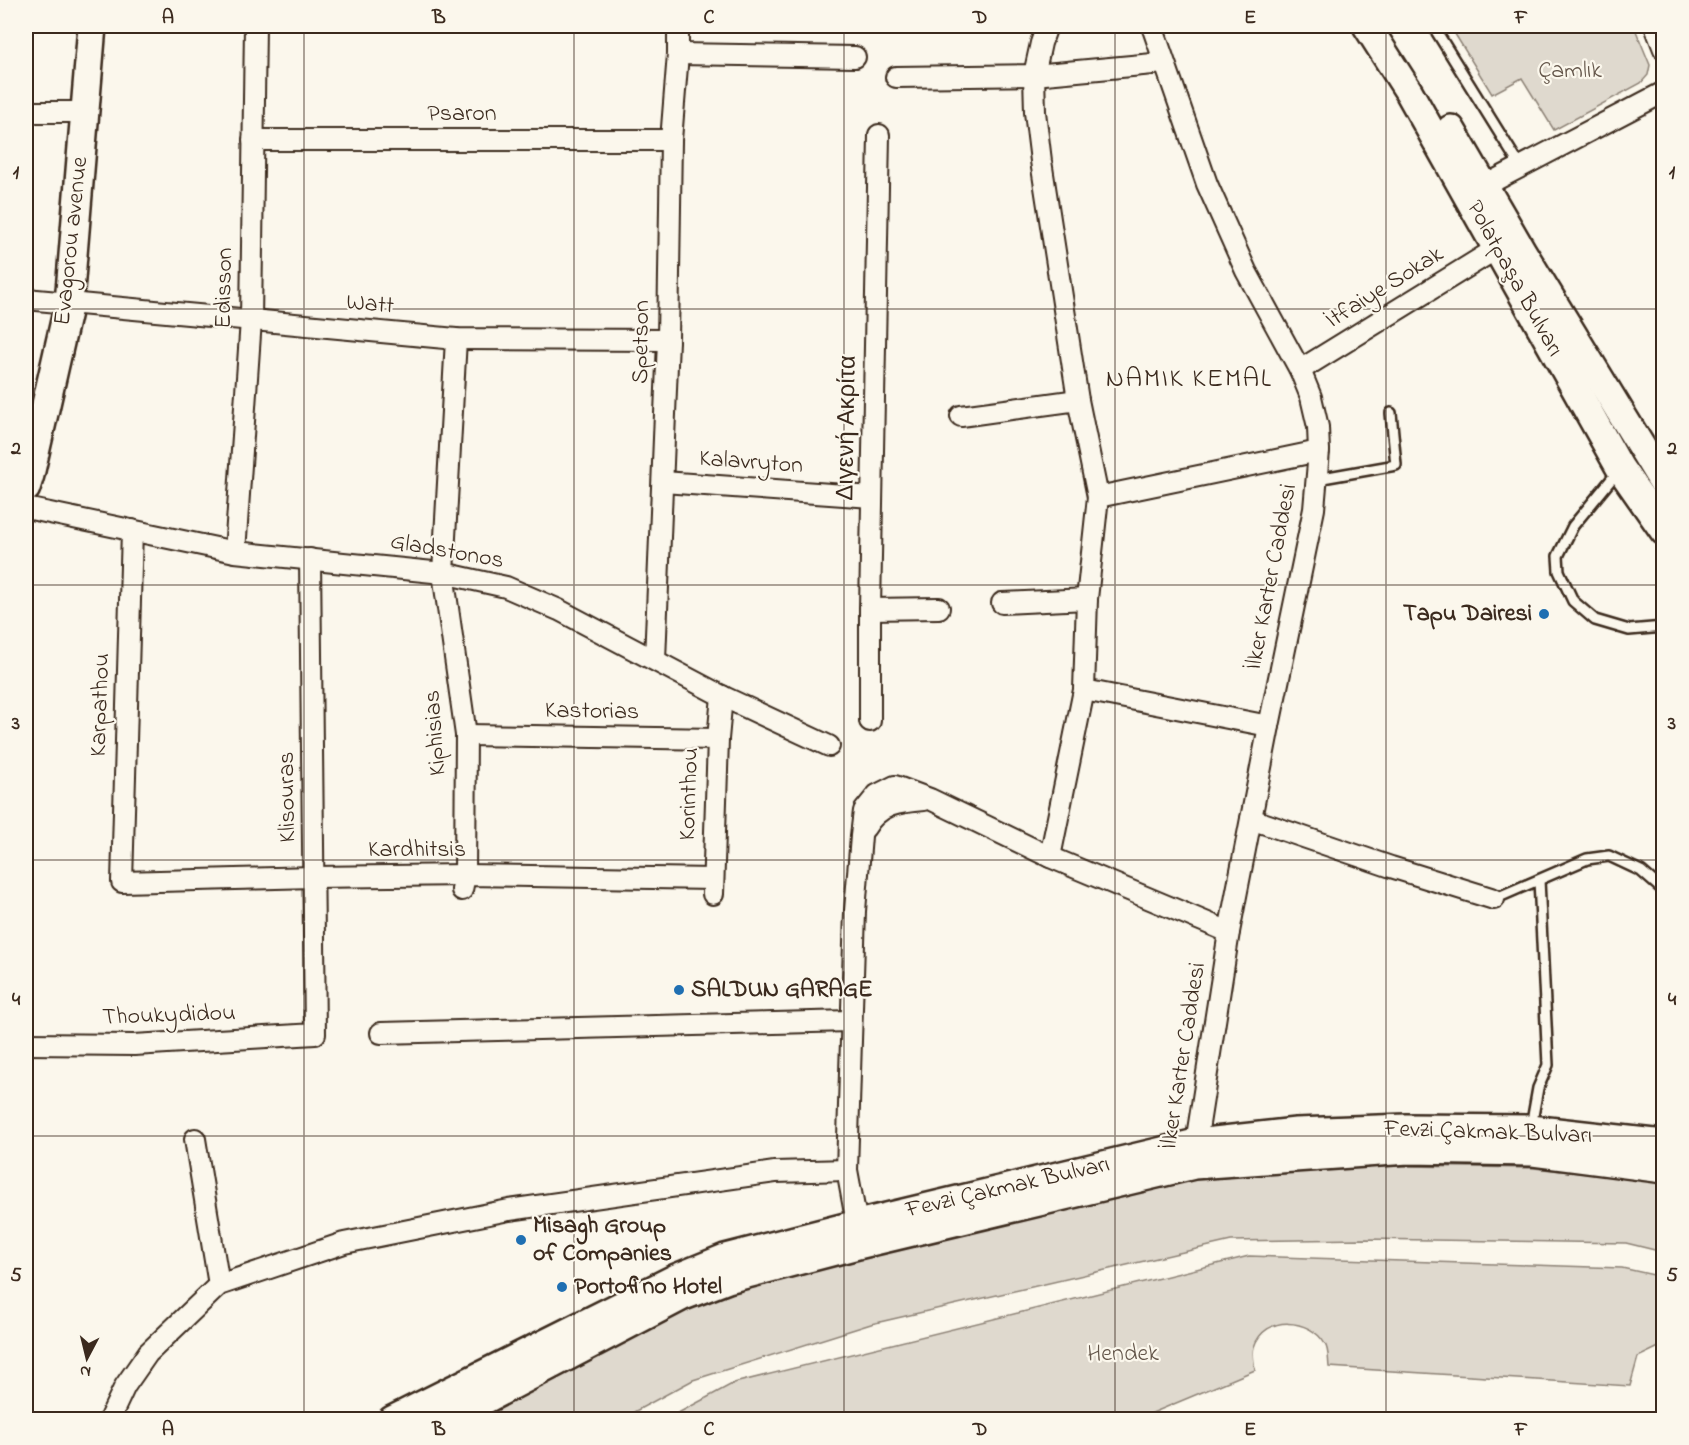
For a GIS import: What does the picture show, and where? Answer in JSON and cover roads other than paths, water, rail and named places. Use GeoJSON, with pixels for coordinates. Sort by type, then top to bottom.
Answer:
{"type":"FeatureCollection","features":[{"type":"Feature","properties":{"kind":"main road","name":"Evagorou avenue"},"geometry":{"type":"LineString","coordinates":[[26,488],[69,303],[92,26]]}},
{"type":"Feature","properties":{"kind":"main road","name":"Polatpaşa Bulvarı"},"geometry":{"type":"LineString","coordinates":[[1367,26],[1409,92],[1620,468],[1664,531]]}},
{"type":"Feature","properties":{"kind":"main road","name":"Polatpaşa Bulvarı"},"geometry":{"type":"LineString","coordinates":[[1388,26],[1522,251],[1662,476]]}},
{"type":"Feature","properties":{"kind":"main road","name":"Fevzi Çakmak Bulvarı"},"geometry":{"type":"LineString","coordinates":[[392,1419],[676,1278],[725,1258],[858,1234],[1195,1154],[1318,1132],[1406,1128],[1530,1129],[1664,1144]]}},
{"type":"Feature","properties":{"kind":"main road","name":"Fevzi Çakmak Bulvarı"},"geometry":{"type":"LineString","coordinates":[[1195,1154],[1408,1150],[1533,1152],[1664,1169]]}},
{"type":"Feature","properties":{"kind":"main road","name":"Fevzi Çakmak Bulvarı"},"geometry":{"type":"LineString","coordinates":[[446,1419],[681,1297],[858,1234]]}},
{"type":"Feature","properties":{"kind":"street","name":"Edisson"},"geometry":{"type":"LineString","coordinates":[[235,552],[251,320],[255,26]]}},
{"type":"Feature","properties":{"kind":"street","name":"Spetson"},"geometry":{"type":"LineString","coordinates":[[655,660],[668,340],[671,140],[678,26]]}},
{"type":"Feature","properties":{"kind":"street"},"geometry":{"type":"LineString","coordinates":[[1047,26],[1034,75],[1035,112],[1078,400],[1098,496],[1087,599],[1084,690],[1050,857]]}},
{"type":"Feature","properties":{"kind":"street","name":"İlker Karter Caddesi"},"geometry":{"type":"LineString","coordinates":[[1152,26],[1207,184],[1246,270],[1300,369],[1311,396],[1318,427],[1319,451],[1314,509],[1229,932],[1195,1154]]}},
{"type":"Feature","properties":{"kind":"street"},"geometry":{"type":"LineString","coordinates":[[1655,26],[1664,49]]}},
{"type":"Feature","properties":{"kind":"street"},"geometry":{"type":"LineString","coordinates":[[678,54],[855,57]]}},
{"type":"Feature","properties":{"kind":"street"},"geometry":{"type":"LineString","coordinates":[[896,78],[1034,75],[1164,63]]}},
{"type":"Feature","properties":{"kind":"street"},"geometry":{"type":"LineString","coordinates":[[1484,186],[1664,92]]}},
{"type":"Feature","properties":{"kind":"street"},"geometry":{"type":"LineString","coordinates":[[26,112],[85,112]]}},
{"type":"Feature","properties":{"kind":"street","name":"Διγενή Ακρίτα"},"geometry":{"type":"LineString","coordinates":[[870,722],[879,135]]}},
{"type":"Feature","properties":{"kind":"street","name":"Psaron"},"geometry":{"type":"LineString","coordinates":[[253,140],[671,140]]}},
{"type":"Feature","properties":{"kind":"street","name":"İtfaiye Sokak"},"geometry":{"type":"LineString","coordinates":[[1300,369],[1496,249]]}},
{"type":"Feature","properties":{"kind":"street","name":"Watt"},"geometry":{"type":"LineString","coordinates":[[26,299],[456,339],[668,340]]}},
{"type":"Feature","properties":{"kind":"street","name":"Kiphisias"},"geometry":{"type":"LineString","coordinates":[[456,339],[443,573],[466,735],[463,883]]}},
{"type":"Feature","properties":{"kind":"street"},"geometry":{"type":"LineString","coordinates":[[961,416],[1078,400]]}},
{"type":"Feature","properties":{"kind":"street"},"geometry":{"type":"LineString","coordinates":[[1098,496],[1319,451]]}},
{"type":"Feature","properties":{"kind":"street","name":"Kalavryton"},"geometry":{"type":"LineString","coordinates":[[663,482],[872,497]]}},
{"type":"Feature","properties":{"kind":"street","name":"Gladstonos"},"geometry":{"type":"LineString","coordinates":[[26,508],[235,552],[443,573],[506,587],[560,610],[722,696],[829,746]]}},
{"type":"Feature","properties":{"kind":"street","name":"Karpathou"},"geometry":{"type":"LineString","coordinates":[[122,882],[132,530]]}},
{"type":"Feature","properties":{"kind":"street","name":"Klisouras"},"geometry":{"type":"LineString","coordinates":[[310,559],[315,1034]]}},
{"type":"Feature","properties":{"kind":"street"},"geometry":{"type":"LineString","coordinates":[[1002,603],[1087,599]]}},
{"type":"Feature","properties":{"kind":"street"},"geometry":{"type":"LineString","coordinates":[[870,609],[939,608]]}},
{"type":"Feature","properties":{"kind":"street"},"geometry":{"type":"LineString","coordinates":[[1084,690],[1269,726]]}},
{"type":"Feature","properties":{"kind":"street","name":"Korinthou"},"geometry":{"type":"LineString","coordinates":[[713,887],[718,739],[722,696]]}},
{"type":"Feature","properties":{"kind":"street","name":"Kastorias"},"geometry":{"type":"LineString","coordinates":[[466,735],[718,739]]}},
{"type":"Feature","properties":{"kind":"street"},"geometry":{"type":"LineString","coordinates":[[858,1234],[847,1170],[850,1021],[861,836],[864,811],[877,795],[895,786],[930,799],[1050,857],[1229,932]]}},
{"type":"Feature","properties":{"kind":"street"},"geometry":{"type":"LineString","coordinates":[[1251,819],[1391,867],[1494,899]]}},
{"type":"Feature","properties":{"kind":"street","name":"Kardhitsis"},"geometry":{"type":"LineString","coordinates":[[122,882],[314,877],[463,883],[713,887]]}},
{"type":"Feature","properties":{"kind":"street"},"geometry":{"type":"LineString","coordinates":[[381,1033],[850,1021]]}},
{"type":"Feature","properties":{"kind":"street","name":"Thoukydidou"},"geometry":{"type":"LineString","coordinates":[[26,1044],[134,1044],[315,1034]]}},
{"type":"Feature","properties":{"kind":"street"},"geometry":{"type":"LineString","coordinates":[[195,1139],[219,1285]]}},
{"type":"Feature","properties":{"kind":"street"},"geometry":{"type":"LineString","coordinates":[[109,1419],[125,1386],[148,1353],[219,1285],[344,1243],[509,1210],[775,1172],[847,1170]]}},
{"type":"Feature","properties":{"kind":"lane"},"geometry":{"type":"LineString","coordinates":[[1433,26],[1520,166]]}},
{"type":"Feature","properties":{"kind":"lane"},"geometry":{"type":"LineString","coordinates":[[1317,479],[1396,465],[1391,413]]}},
{"type":"Feature","properties":{"kind":"lane"},"geometry":{"type":"LineString","coordinates":[[1620,468],[1573,526],[1558,556],[1559,571],[1573,601],[1595,621],[1629,630],[1664,627]]}},
{"type":"Feature","properties":{"kind":"lane"},"geometry":{"type":"LineString","coordinates":[[1494,899],[1587,859],[1609,856],[1641,870],[1664,891]]}},
{"type":"Feature","properties":{"kind":"lane"},"geometry":{"type":"LineString","coordinates":[[1530,1129],[1538,1088],[1548,1065],[1539,880]]}},
{"type":"Feature","properties":{"kind":"place","name":"Tapu Dairesi"},"geometry":{"type":"Point","coordinates":[1544,614]}},
{"type":"Feature","properties":{"kind":"place","name":"SALDUN GARAGE"},"geometry":{"type":"Point","coordinates":[679,990]}},
{"type":"Feature","properties":{"kind":"place","name":"Misagh Group of Companies"},"geometry":{"type":"Point","coordinates":[521,1240]}},
{"type":"Feature","properties":{"kind":"place","name":"Portofino Hotel"},"geometry":{"type":"Point","coordinates":[562,1287]}},
{"type":"Feature","properties":{"kind":"district","name":"NAMIK KEMAL"},"geometry":{"type":"Point","coordinates":[1189,379]}},
{"type":"Feature","properties":{"kind":"park label","name":"Çamlık"},"geometry":{"type":"Point","coordinates":[1570,71]}},
{"type":"Feature","properties":{"kind":"park label","name":"Hendek"},"geometry":{"type":"Point","coordinates":[1123,1354]}}]}
